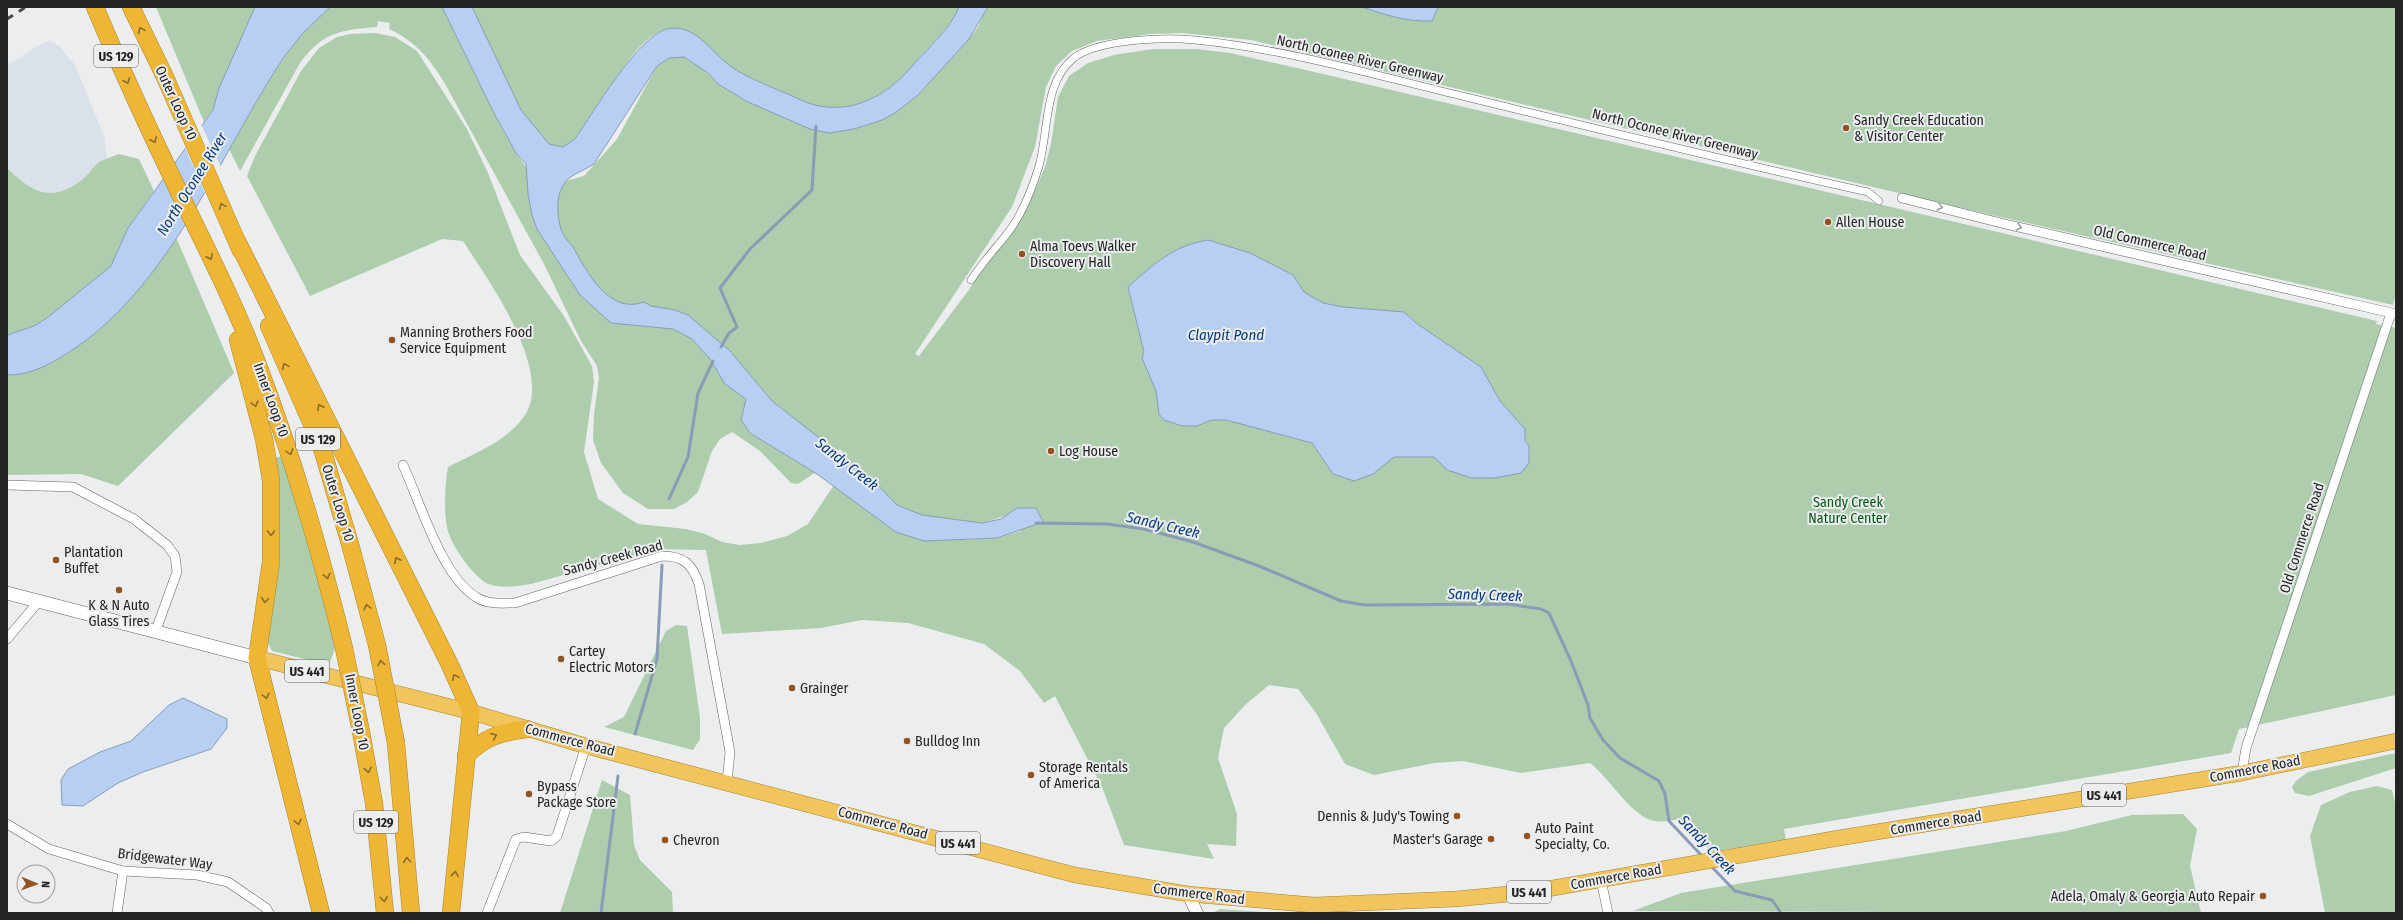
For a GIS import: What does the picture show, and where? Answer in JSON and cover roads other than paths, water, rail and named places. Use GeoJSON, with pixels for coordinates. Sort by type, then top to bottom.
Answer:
{"type":"FeatureCollection","features":[{"type":"Feature","properties":{"kind":"highway","name":"Inner Loop 10"},"geometry":{"type":"LineString","coordinates":[[94,7],[137,105],[224,285],[256,359],[299,477],[321,552],[344,648],[361,732],[374,803],[384,913]]}},
{"type":"Feature","properties":{"kind":"highway","name":"Outer Loop 10"},"geometry":{"type":"LineString","coordinates":[[131,7],[165,77],[237,241],[279,352],[321,445],[350,544],[377,645],[396,743],[411,913]]}},
{"type":"Feature","properties":{"kind":"highway"},"geometry":{"type":"LineString","coordinates":[[237,241],[449,663],[471,712],[451,913]]}},
{"type":"Feature","properties":{"kind":"highway"},"geometry":{"type":"LineString","coordinates":[[224,285],[264,439],[271,480],[271,562],[257,658],[321,913]]}},
{"type":"Feature","properties":{"kind":"highway","name":"Commerce Road"},"geometry":{"type":"LineString","coordinates":[[257,658],[471,712],[586,746],[1076,875],[1188,894],[1314,905],[1397,903],[1512,894],[1812,843],[2242,773],[2396,741]]}},
{"type":"Feature","properties":{"kind":"highway"},"geometry":{"type":"LineString","coordinates":[[466,756],[476,746],[493,736],[506,731],[527,729]]}},
{"type":"Feature","properties":{"kind":"main road"},"geometry":{"type":"LineString","coordinates":[[7,593],[156,630],[257,658]]}},
{"type":"Feature","properties":{"kind":"street","name":"North Oconee River Greenway"},"geometry":{"type":"LineString","coordinates":[[971,280],[989,254],[1008,233],[1027,198],[1039,166],[1056,79],[1066,65],[1077,55],[1092,49],[1121,43],[1155,40],[1191,40],[1284,53],[1749,166],[1868,192],[1880,201]]}},
{"type":"Feature","properties":{"kind":"street","name":"Old Commerce Road"},"geometry":{"type":"LineString","coordinates":[[1902,198],[2394,314],[2246,748],[2242,773]]}},
{"type":"Feature","properties":{"kind":"street","name":"Sandy Creek Road"},"geometry":{"type":"LineString","coordinates":[[403,465],[453,576],[477,598],[494,604],[515,603],[662,556],[674,556],[689,563],[699,584],[725,720],[731,757],[727,782]]}},
{"type":"Feature","properties":{"kind":"street"},"geometry":{"type":"LineString","coordinates":[[7,485],[73,486],[134,518],[167,545],[175,556],[177,572],[156,630]]}},
{"type":"Feature","properties":{"kind":"street"},"geometry":{"type":"LineString","coordinates":[[7,639],[39,601]]}},
{"type":"Feature","properties":{"kind":"street"},"geometry":{"type":"LineString","coordinates":[[487,913],[516,839],[524,837],[551,841],[558,836],[586,746]]}},
{"type":"Feature","properties":{"kind":"street","name":"Bridgewater Way"},"geometry":{"type":"LineString","coordinates":[[7,824],[49,849],[123,872],[197,875],[228,882],[266,908],[269,913]]}},
{"type":"Feature","properties":{"kind":"street"},"geometry":{"type":"LineString","coordinates":[[117,913],[123,872]]}},
{"type":"Feature","properties":{"kind":"street"},"geometry":{"type":"LineString","coordinates":[[1601,880],[1608,913]]}},
{"type":"Feature","properties":{"kind":"street"},"geometry":{"type":"LineString","coordinates":[[1188,894],[1197,913]]}},
{"type":"Feature","properties":{"kind":"water","name":"North Oconee River"},"geometry":{"type":"Polygon","coordinates":[[[255,7],[330,7],[302,34],[284,57],[260,95],[189,218],[163,258],[134,294],[102,327],[66,354],[31,372],[7,375],[7,335],[34,326],[47,318],[111,266],[128,228],[213,110],[219,88],[255,7]]]}},
{"type":"Feature","properties":{"kind":"water"},"geometry":{"type":"Polygon","coordinates":[[[442,7],[472,7],[521,110],[549,144],[563,147],[575,139],[617,77],[643,45],[655,35],[667,29],[677,28],[694,34],[729,65],[754,80],[810,104],[834,107],[860,103],[873,98],[895,83],[945,30],[959,7],[988,7],[969,39],[918,95],[895,113],[882,120],[854,129],[829,133],[810,129],[748,102],[718,84],[708,73],[684,57],[669,58],[657,66],[594,164],[572,176],[562,187],[558,202],[558,213],[561,229],[565,236],[592,279],[610,297],[620,302],[631,304],[644,302],[651,306],[675,310],[688,315],[730,351],[772,401],[871,478],[897,505],[922,515],[982,523],[1001,519],[1017,508],[1036,508],[1043,522],[997,538],[924,541],[896,532],[817,474],[750,433],[741,420],[746,399],[725,384],[710,359],[692,339],[673,329],[611,323],[580,295],[537,229],[532,215],[528,194],[526,164],[516,153],[495,115],[442,7]]]}},
{"type":"Feature","properties":{"kind":"water"},"geometry":{"type":"Polygon","coordinates":[[[1362,7],[1438,8],[1432,21],[1423,21],[1396,17],[1362,7]]]}},
{"type":"Feature","properties":{"kind":"water","name":"Claypit Pond"},"geometry":{"type":"Polygon","coordinates":[[[1208,240],[1250,253],[1293,275],[1304,292],[1323,303],[1343,307],[1404,312],[1416,323],[1481,367],[1500,401],[1525,429],[1525,441],[1529,446],[1529,463],[1521,473],[1495,478],[1472,478],[1447,470],[1434,457],[1394,457],[1373,474],[1354,481],[1333,474],[1312,443],[1226,420],[1211,420],[1197,426],[1182,426],[1164,420],[1159,414],[1156,391],[1142,358],[1144,352],[1128,287],[1147,270],[1174,251],[1185,246],[1208,240]]]}},
{"type":"Feature","properties":{"kind":"water"},"geometry":{"type":"Polygon","coordinates":[[[183,698],[227,719],[227,728],[211,749],[143,772],[118,783],[83,806],[62,805],[61,780],[68,769],[100,752],[131,741],[169,705],[183,698]]]}},
{"type":"Feature","properties":{"kind":"waterway"},"geometry":{"type":"LineString","coordinates":[[721,347],[729,333],[737,327],[720,288],[750,249],[812,190],[816,126]]}},
{"type":"Feature","properties":{"kind":"waterway"},"geometry":{"type":"LineString","coordinates":[[669,499],[688,457],[698,393],[713,361]]}},
{"type":"Feature","properties":{"kind":"waterway","name":"Sandy Creek"},"geometry":{"type":"LineString","coordinates":[[1036,523],[1107,524],[1144,529],[1193,542],[1259,566],[1341,601],[1365,605],[1508,604],[1541,609],[1549,613],[1571,661],[1588,705],[1590,718],[1603,740],[1620,758],[1659,781],[1665,794],[1669,821],[1702,856]]}},
{"type":"Feature","properties":{"kind":"waterway"},"geometry":{"type":"LineString","coordinates":[[635,734],[657,659],[662,565]]}},
{"type":"Feature","properties":{"kind":"waterway"},"geometry":{"type":"LineString","coordinates":[[601,913],[618,776]]}},
{"type":"Feature","properties":{"kind":"waterway","name":"Sandy Creek"},"geometry":{"type":"LineString","coordinates":[[1710,865],[1735,891],[1772,900],[1781,913]]}},
{"type":"Feature","properties":{"kind":"railway"},"geometry":{"type":"LineString","coordinates":[[7,19],[26,7]]}},
{"type":"Feature","properties":{"kind":"place","name":"Sandy Creek Education & Visitor Center"},"geometry":{"type":"Point","coordinates":[1846,128]}},
{"type":"Feature","properties":{"kind":"place","name":"Allen House"},"geometry":{"type":"Point","coordinates":[1828,222]}},
{"type":"Feature","properties":{"kind":"place","name":"Alma Toevs Walker Discovery Hall"},"geometry":{"type":"Point","coordinates":[1022,254]}},
{"type":"Feature","properties":{"kind":"place","name":"Manning Brothers Food Service Equipment"},"geometry":{"type":"Point","coordinates":[392,340]}},
{"type":"Feature","properties":{"kind":"place","name":"Log House"},"geometry":{"type":"Point","coordinates":[1051,451]}},
{"type":"Feature","properties":{"kind":"place","name":"Plantation Buffet"},"geometry":{"type":"Point","coordinates":[56,560]}},
{"type":"Feature","properties":{"kind":"place","name":"K & N Auto Glass Tires"},"geometry":{"type":"Point","coordinates":[119,590]}},
{"type":"Feature","properties":{"kind":"place","name":"Cartey Electric Motors"},"geometry":{"type":"Point","coordinates":[561,659]}},
{"type":"Feature","properties":{"kind":"place","name":"Grainger"},"geometry":{"type":"Point","coordinates":[792,688]}},
{"type":"Feature","properties":{"kind":"place","name":"Bulldog Inn"},"geometry":{"type":"Point","coordinates":[907,741]}},
{"type":"Feature","properties":{"kind":"place","name":"Storage Rentals of America"},"geometry":{"type":"Point","coordinates":[1031,775]}},
{"type":"Feature","properties":{"kind":"place","name":"Bypass Package Store"},"geometry":{"type":"Point","coordinates":[529,794]}},
{"type":"Feature","properties":{"kind":"place","name":"Dennis & Judy's Towing"},"geometry":{"type":"Point","coordinates":[1457,816]}},
{"type":"Feature","properties":{"kind":"place","name":"Auto Paint Specialty, Co."},"geometry":{"type":"Point","coordinates":[1527,836]}},
{"type":"Feature","properties":{"kind":"place","name":"Master's Garage"},"geometry":{"type":"Point","coordinates":[1491,839]}},
{"type":"Feature","properties":{"kind":"place","name":"Chevron"},"geometry":{"type":"Point","coordinates":[665,840]}},
{"type":"Feature","properties":{"kind":"place","name":"Adela, Omaly & Georgia Auto Repair"},"geometry":{"type":"Point","coordinates":[2263,896]}},
{"type":"Feature","properties":{"kind":"park label","name":"Sandy Creek Nature Center"},"geometry":{"type":"Point","coordinates":[1848,510]}}]}
